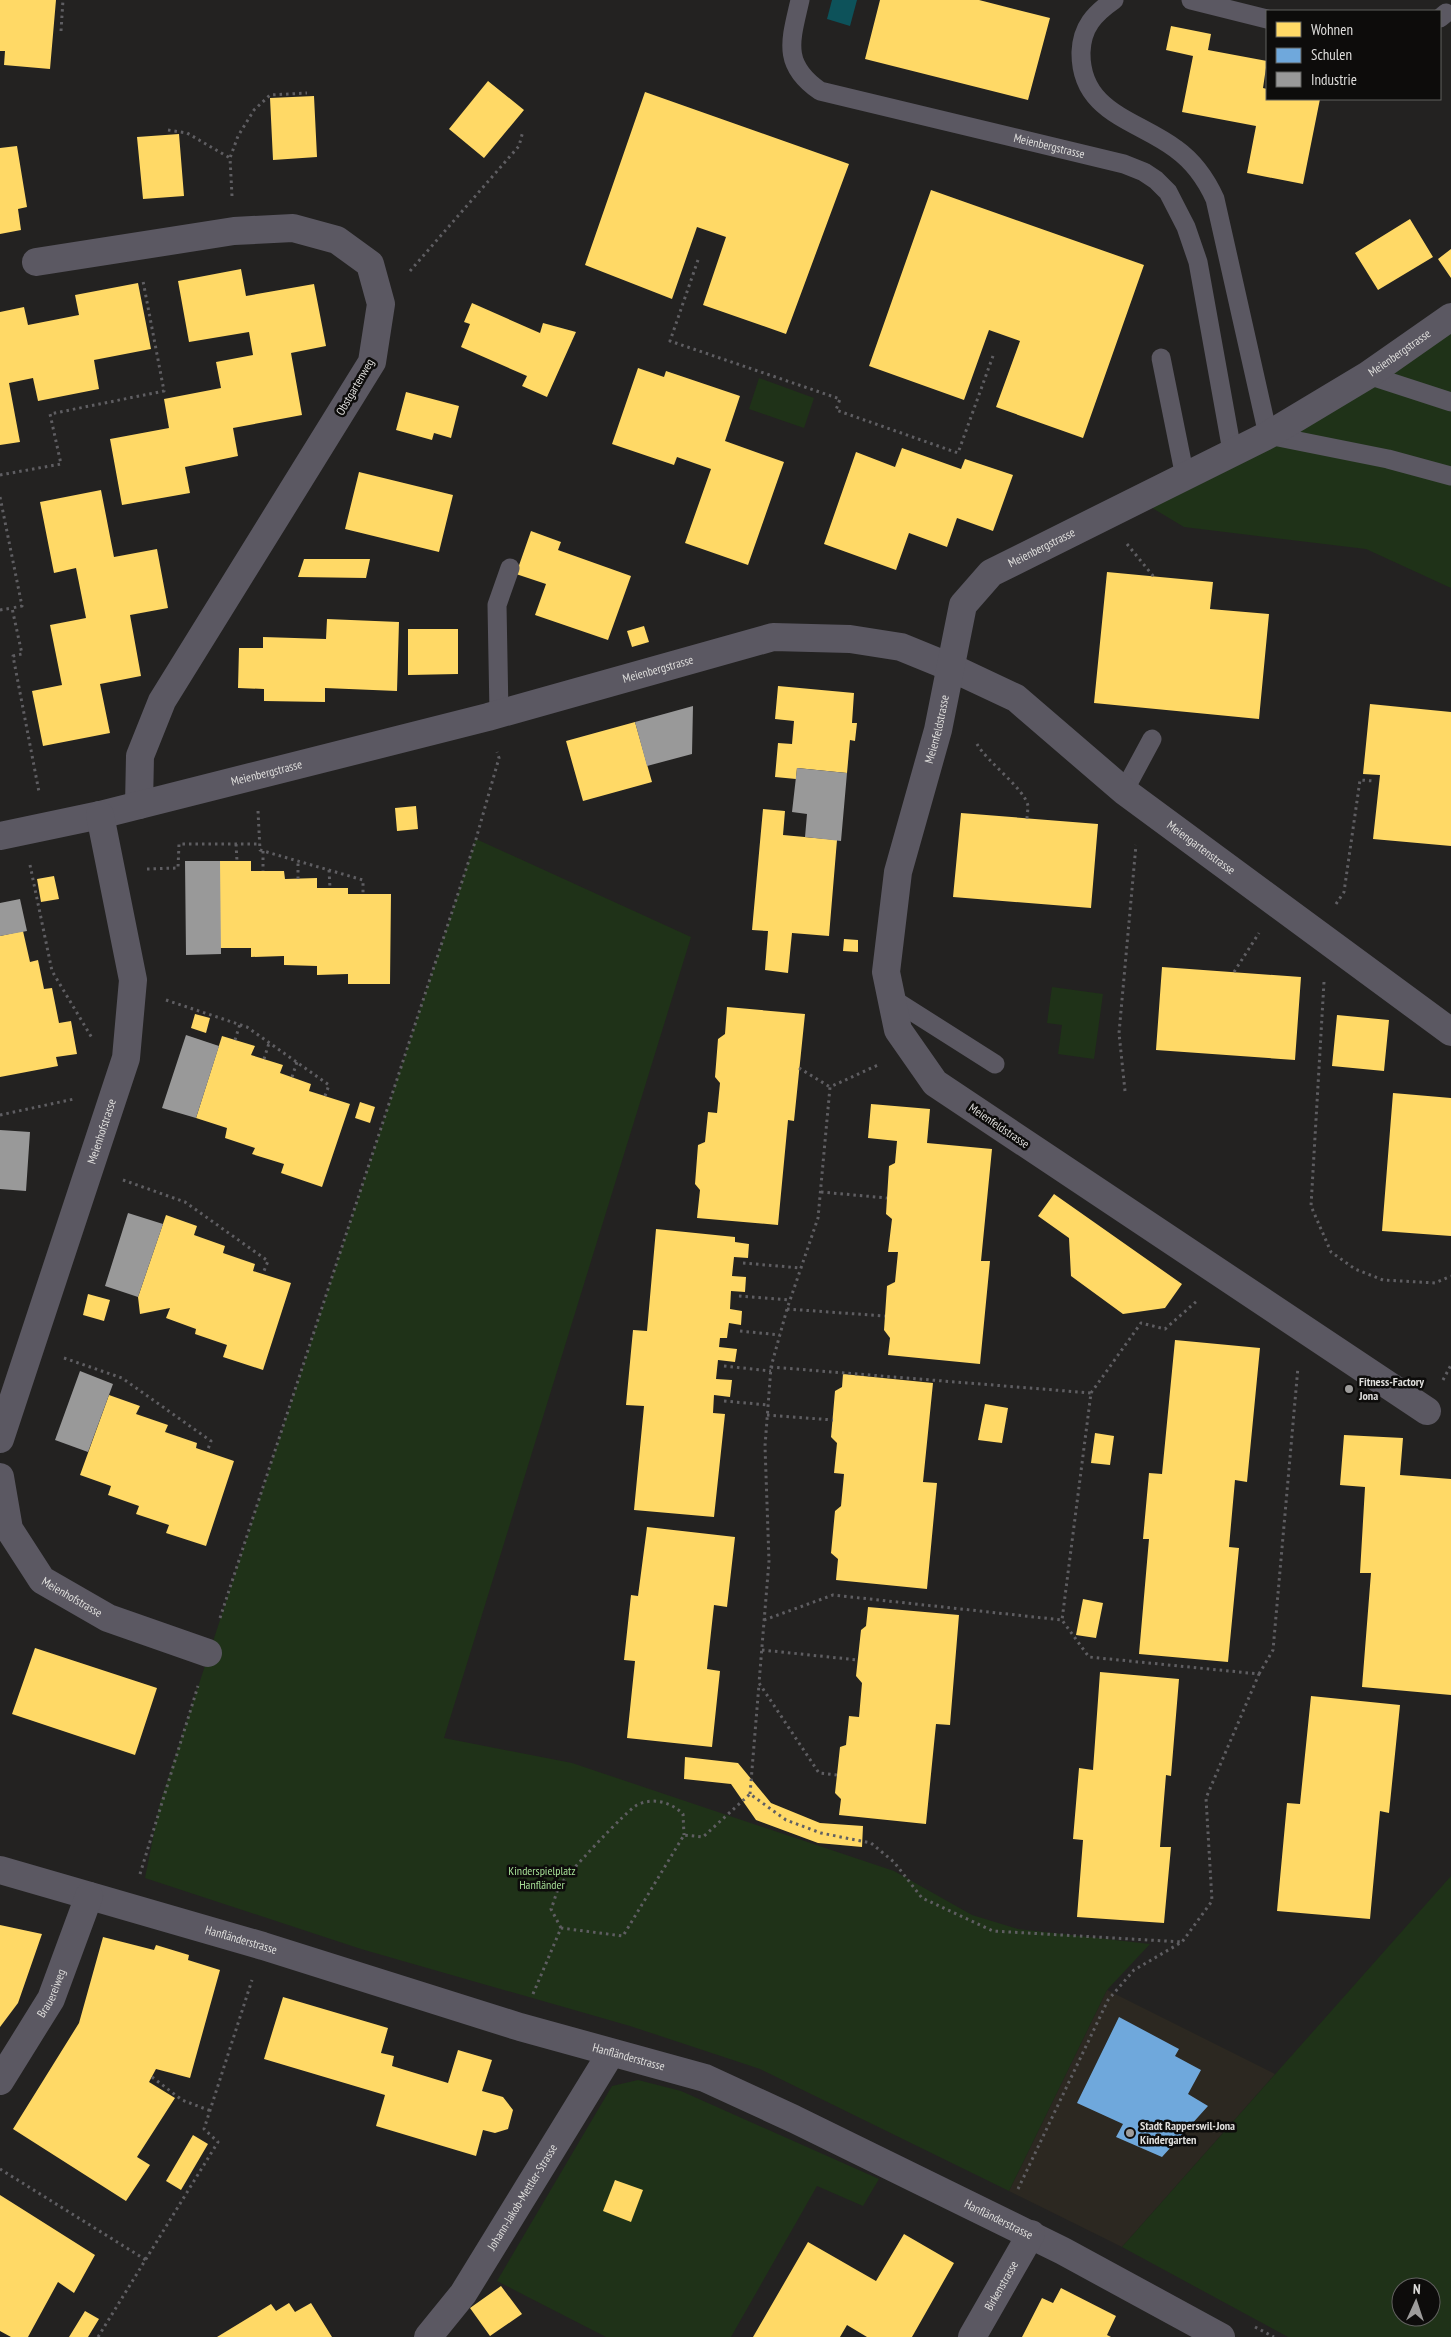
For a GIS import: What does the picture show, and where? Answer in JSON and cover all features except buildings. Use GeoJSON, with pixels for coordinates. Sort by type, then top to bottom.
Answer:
{"type":"FeatureCollection","features":[{"type":"Feature","properties":{"kind":"street","name":"Obstgartenweg"},"geometry":{"type":"LineString","coordinates":[[36,262],[234,230],[293,228],[337,240],[370,264],[381,304],[372,362],[162,701],[140,756],[139,805]]}},
{"type":"Feature","properties":{"kind":"street","name":"Meienbergstrasse"},"geometry":{"type":"LineString","coordinates":[[0,836],[100,815],[494,716],[773,637],[850,639],[901,648],[950,667],[963,605],[990,573],[1232,451],[1268,435],[1368,375],[1451,317]]}},
{"type":"Feature","properties":{"kind":"street","name":"Meiengartenstrasse"},"geometry":{"type":"LineString","coordinates":[[950,667],[1016,698],[1124,791],[1451,1032]]}},
{"type":"Feature","properties":{"kind":"street","name":"Meienfeldstrasse"},"geometry":{"type":"LineString","coordinates":[[950,667],[938,730],[898,872],[886,972],[898,1030],[935,1084],[1427,1411]]}},
{"type":"Feature","properties":{"kind":"street","name":"Meienhofstrasse"},"geometry":{"type":"LineString","coordinates":[[0,1439],[126,1058],[132,988],[112,870],[100,815]]}},
{"type":"Feature","properties":{"kind":"street","name":"Meienhofstrasse"},"geometry":{"type":"LineString","coordinates":[[0,1477],[9,1529],[42,1580],[108,1618],[208,1653]]}},
{"type":"Feature","properties":{"kind":"street","name":"Hanfländerstrasse"},"geometry":{"type":"LineString","coordinates":[[0,1870],[263,1946],[520,2027],[705,2078],[1031,2234],[1121,2281],[1221,2337]]}},
{"type":"Feature","properties":{"kind":"street","name":"Brauereiweg"},"geometry":{"type":"LineString","coordinates":[[0,2081],[52,1999],[89,1896]]}},
{"type":"Feature","properties":{"kind":"street","name":"Johann-Jakob-Mettler-Strasse"},"geometry":{"type":"LineString","coordinates":[[428,2337],[462,2294],[611,2053]]}},
{"type":"Feature","properties":{"kind":"street","name":"Birkenstrasse"},"geometry":{"type":"LineString","coordinates":[[972,2337],[1031,2234]]}},
{"type":"Feature","properties":{"kind":"lane","name":"Meienbergstrasse"},"geometry":{"type":"LineString","coordinates":[[800,0],[790,44],[793,60],[802,77],[820,91],[1124,164],[1144,172],[1168,192],[1186,227],[1198,262],[1232,451]]}},
{"type":"Feature","properties":{"kind":"lane"},"geometry":{"type":"LineString","coordinates":[[1114,0],[1097,12],[1088,24],[1082,41],[1081,62],[1085,78],[1096,98],[1114,114],[1176,148],[1207,180],[1216,199],[1268,435],[1388,459],[1451,476]]}},
{"type":"Feature","properties":{"kind":"lane"},"geometry":{"type":"LineString","coordinates":[[1191,0],[1266,19]]}},
{"type":"Feature","properties":{"kind":"lane"},"geometry":{"type":"LineString","coordinates":[[1161,358],[1185,476]]}},
{"type":"Feature","properties":{"kind":"lane"},"geometry":{"type":"LineString","coordinates":[[1368,375],[1451,402]]}},
{"type":"Feature","properties":{"kind":"lane"},"geometry":{"type":"LineString","coordinates":[[494,716],[497,605],[510,568]]}},
{"type":"Feature","properties":{"kind":"lane"},"geometry":{"type":"LineString","coordinates":[[1124,791],[1152,739]]}},
{"type":"Feature","properties":{"kind":"lane"},"geometry":{"type":"LineString","coordinates":[[891,998],[995,1064]]}},
{"type":"Feature","properties":{"kind":"path"},"geometry":{"type":"LineString","coordinates":[[61,31],[63,0]]}},
{"type":"Feature","properties":{"kind":"path"},"geometry":{"type":"LineString","coordinates":[[234,230],[230,158],[238,136],[254,110],[270,95],[308,93]]}},
{"type":"Feature","properties":{"kind":"path"},"geometry":{"type":"LineString","coordinates":[[168,130],[187,133],[230,158]]}},
{"type":"Feature","properties":{"kind":"path"},"geometry":{"type":"LineString","coordinates":[[381,304],[519,146],[523,131]]}},
{"type":"Feature","properties":{"kind":"path"},"geometry":{"type":"LineString","coordinates":[[0,475],[61,464],[50,414],[164,391],[137,246]]}},
{"type":"Feature","properties":{"kind":"path"},"geometry":{"type":"LineString","coordinates":[[698,260],[670,341],[840,399],[836,410],[958,453],[992,356]]}},
{"type":"Feature","properties":{"kind":"path"},"geometry":{"type":"LineString","coordinates":[[0,497],[22,606],[0,610]]}},
{"type":"Feature","properties":{"kind":"path"},"geometry":{"type":"LineString","coordinates":[[12,608],[22,654],[13,656],[46,826]]}},
{"type":"Feature","properties":{"kind":"path"},"geometry":{"type":"LineString","coordinates":[[130,1908],[160,1803],[208,1653],[476,839],[499,758],[494,716]]}},
{"type":"Feature","properties":{"kind":"path"},"geometry":{"type":"LineString","coordinates":[[977,744],[982,752],[1020,792],[1028,805],[1027,818]]}},
{"type":"Feature","properties":{"kind":"path"},"geometry":{"type":"LineString","coordinates":[[1316,934],[1344,892],[1360,780],[1374,781]]}},
{"type":"Feature","properties":{"kind":"path"},"geometry":{"type":"LineString","coordinates":[[257,803],[260,850],[363,880],[362,894]]}},
{"type":"Feature","properties":{"kind":"path"},"geometry":{"type":"LineString","coordinates":[[1125,1091],[1119,1033],[1136,839]]}},
{"type":"Feature","properties":{"kind":"path"},"geometry":{"type":"LineString","coordinates":[[112,870],[178,868],[179,844],[260,844]]}},
{"type":"Feature","properties":{"kind":"path"},"geometry":{"type":"LineString","coordinates":[[236,844],[237,861]]}},
{"type":"Feature","properties":{"kind":"path"},"geometry":{"type":"LineString","coordinates":[[263,851],[263,871]]}},
{"type":"Feature","properties":{"kind":"path"},"geometry":{"type":"LineString","coordinates":[[28,857],[52,971],[92,1038],[128,1030]]}},
{"type":"Feature","properties":{"kind":"path"},"geometry":{"type":"LineString","coordinates":[[298,861],[298,879]]}},
{"type":"Feature","properties":{"kind":"path"},"geometry":{"type":"LineString","coordinates":[[329,870],[330,888]]}},
{"type":"Feature","properties":{"kind":"path"},"geometry":{"type":"LineString","coordinates":[[1234,972],[1260,930]]}},
{"type":"Feature","properties":{"kind":"path"},"geometry":{"type":"LineString","coordinates":[[1325,974],[1311,1206],[1331,1252],[1355,1269],[1383,1280],[1435,1283],[1451,1276]]}},
{"type":"Feature","properties":{"kind":"path"},"geometry":{"type":"LineString","coordinates":[[132,988],[247,1027],[329,1085],[325,1096]]}},
{"type":"Feature","properties":{"kind":"path"},"geometry":{"type":"LineString","coordinates":[[235,1040],[240,1024]]}},
{"type":"Feature","properties":{"kind":"path"},"geometry":{"type":"LineString","coordinates":[[264,1059],[269,1043]]}},
{"type":"Feature","properties":{"kind":"path"},"geometry":{"type":"LineString","coordinates":[[292,1077],[297,1062]]}},
{"type":"Feature","properties":{"kind":"path"},"geometry":{"type":"LineString","coordinates":[[830,1087],[880,1065]]}},
{"type":"Feature","properties":{"kind":"path"},"geometry":{"type":"LineString","coordinates":[[799,1068],[830,1087]]}},
{"type":"Feature","properties":{"kind":"path"},"geometry":{"type":"LineString","coordinates":[[684,1835],[703,1837],[750,1794],[769,1561],[765,1446],[771,1369],[786,1309],[818,1218],[830,1087]]}},
{"type":"Feature","properties":{"kind":"path"},"geometry":{"type":"LineString","coordinates":[[0,1115],[114,1091]]}},
{"type":"Feature","properties":{"kind":"path"},"geometry":{"type":"LineString","coordinates":[[89,1168],[185,1202],[268,1261],[264,1271]]}},
{"type":"Feature","properties":{"kind":"path"},"geometry":{"type":"LineString","coordinates":[[821,1192],[886,1198]]}},
{"type":"Feature","properties":{"kind":"path"},"geometry":{"type":"LineString","coordinates":[[744,1263],[801,1268]]}},
{"type":"Feature","properties":{"kind":"path"},"geometry":{"type":"LineString","coordinates":[[739,1296],[790,1300]]}},
{"type":"Feature","properties":{"kind":"path"},"geometry":{"type":"LineString","coordinates":[[1199,1299],[1165,1329],[1141,1324],[1090,1393],[1062,1620],[1089,1657],[1259,1674]]}},
{"type":"Feature","properties":{"kind":"path"},"geometry":{"type":"LineString","coordinates":[[786,1309],[885,1316]]}},
{"type":"Feature","properties":{"kind":"path"},"geometry":{"type":"LineString","coordinates":[[740,1331],[780,1335]]}},
{"type":"Feature","properties":{"kind":"path"},"geometry":{"type":"LineString","coordinates":[[31,1346],[122,1378],[211,1440],[208,1449]]}},
{"type":"Feature","properties":{"kind":"path"},"geometry":{"type":"LineString","coordinates":[[1017,2190],[1108,2000],[1134,1970],[1182,1942],[1212,1901],[1206,1798],[1259,1674],[1273,1650],[1299,1359]]}},
{"type":"Feature","properties":{"kind":"path"},"geometry":{"type":"LineString","coordinates":[[724,1366],[1090,1393]]}},
{"type":"Feature","properties":{"kind":"path"},"geometry":{"type":"LineString","coordinates":[[724,1401],[768,1405]]}},
{"type":"Feature","properties":{"kind":"path"},"geometry":{"type":"LineString","coordinates":[[767,1415],[833,1420]]}},
{"type":"Feature","properties":{"kind":"path"},"geometry":{"type":"LineString","coordinates":[[764,1620],[833,1595],[1062,1620]]}},
{"type":"Feature","properties":{"kind":"path"},"geometry":{"type":"LineString","coordinates":[[762,1650],[858,1660]]}},
{"type":"Feature","properties":{"kind":"path"},"geometry":{"type":"LineString","coordinates":[[759,1683],[819,1773],[837,1775]]}},
{"type":"Feature","properties":{"kind":"path"},"geometry":{"type":"LineString","coordinates":[[750,1794],[786,1820],[821,1833],[871,1843],[894,1862],[922,1898],[994,1931],[1182,1942]]}},
{"type":"Feature","properties":{"kind":"path"},"geometry":{"type":"LineString","coordinates":[[652,1801],[673,1804],[683,1814],[684,1835],[623,1936],[562,1928],[551,1908],[559,1886],[606,1834],[636,1805],[652,1801]]}},
{"type":"Feature","properties":{"kind":"path"},"geometry":{"type":"LineString","coordinates":[[520,2027],[562,1928]]}},
{"type":"Feature","properties":{"kind":"path"},"geometry":{"type":"LineString","coordinates":[[98,2337],[218,2142],[204,2129],[263,1946]]}},
{"type":"Feature","properties":{"kind":"path"},"geometry":{"type":"LineString","coordinates":[[152,2077],[182,2100],[211,2111]]}},
{"type":"Feature","properties":{"kind":"path"},"geometry":{"type":"LineString","coordinates":[[0,2169],[146,2260]]}},
{"type":"Feature","properties":{"kind":"shaded area","name":"Stadt Rapperswil-Jona Kindergarten"},"geometry":{"type":"Polygon","coordinates":[[[1107,1990],[1275,2074],[1122,2247],[1009,2191],[1107,1990]]]}},
{"type":"Feature","properties":{"kind":"green space"},"geometry":{"type":"Polygon","coordinates":[[[1451,317],[1451,588],[1366,549],[1184,527],[1139,500],[1451,317]]]}},
{"type":"Feature","properties":{"kind":"green space"},"geometry":{"type":"Polygon","coordinates":[[[759,378],[814,398],[804,428],[749,409],[759,378]]]}},
{"type":"Feature","properties":{"kind":"green space","name":"Kinderspielplatz Hanfländer"},"geometry":{"type":"Polygon","coordinates":[[[476,839],[691,937],[444,1738],[572,1763],[894,1871],[972,1915],[1018,1929],[1150,1944],[1107,1990],[1009,2191],[760,2069],[630,2026],[361,1949],[145,1878],[160,1803],[476,839]]]}},
{"type":"Feature","properties":{"kind":"green space"},"geometry":{"type":"Polygon","coordinates":[[[1052,987],[1103,994],[1094,1059],[1058,1054],[1062,1025],[1047,1023],[1052,987]]]}},
{"type":"Feature","properties":{"kind":"green space"},"geometry":{"type":"Polygon","coordinates":[[[1451,1876],[1451,2337],[1288,2337],[1122,2247],[1451,1876]]]}},
{"type":"Feature","properties":{"kind":"green space"},"geometry":{"type":"Polygon","coordinates":[[[638,2080],[681,2091],[879,2179],[863,2206],[817,2186],[731,2337],[606,2337],[497,2281],[612,2086],[638,2080]]]}},
{"type":"Feature","properties":{"kind":"water"},"geometry":{"type":"Polygon","coordinates":[[[832,0],[857,0],[850,26],[827,19],[832,0]]]}},
{"type":"Feature","properties":{"kind":"place","name":"Fitness-Factory Jona"},"geometry":{"type":"Point","coordinates":[1349,1389]}},
{"type":"Feature","properties":{"kind":"place","name":"Stadt Rapperswil-Jona Kindergarten"},"geometry":{"type":"Point","coordinates":[1130,2133]}}]}
